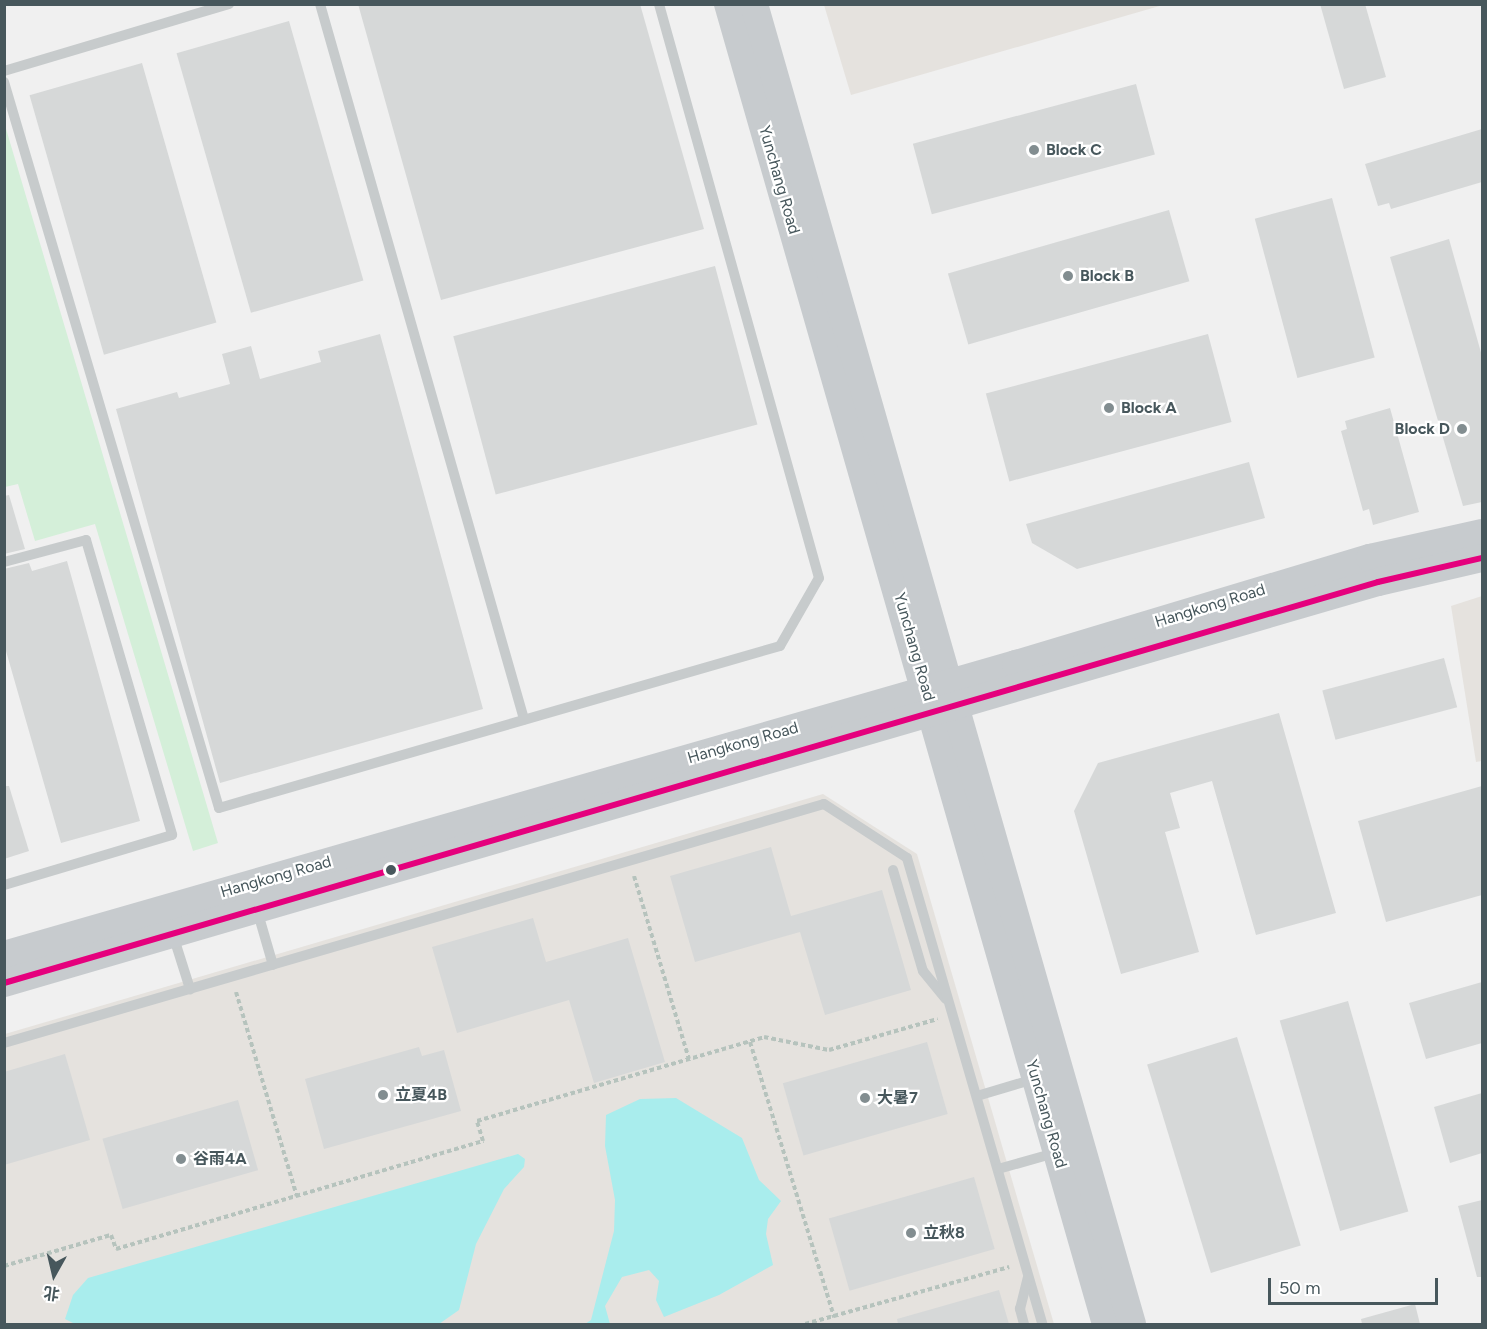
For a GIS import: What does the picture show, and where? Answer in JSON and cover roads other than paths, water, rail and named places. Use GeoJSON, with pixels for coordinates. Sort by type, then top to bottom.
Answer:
{"type":"FeatureCollection","features":[{"type":"Feature","properties":{"kind":"street","name":"Yunchang Road"},"geometry":{"type":"LineString","coordinates":[[728,4],[942,698]]}},
{"type":"Feature","properties":{"kind":"street","name":"Yunchang Road"},"geometry":{"type":"LineString","coordinates":[[754,4],[942,698],[1048,1076],[1069,1149],[1132,1324]]}},
{"type":"Feature","properties":{"kind":"street","name":"Hangkong Road"},"geometry":{"type":"LineString","coordinates":[[4,983],[256,910],[942,698],[1370,558],[1482,533]]}},
{"type":"Feature","properties":{"kind":"street","name":"Hangkong Road"},"geometry":{"type":"LineString","coordinates":[[4,955],[942,698],[1378,582],[1482,558]]}},
{"type":"Feature","properties":{"kind":"street","name":"Yunchang Road"},"geometry":{"type":"LineString","coordinates":[[1069,1149],[1106,1324]]}},
{"type":"Feature","properties":{"kind":"lane"},"geometry":{"type":"LineString","coordinates":[[4,71],[229,4]]}},
{"type":"Feature","properties":{"kind":"lane"},"geometry":{"type":"LineString","coordinates":[[320,4],[524,718]]}},
{"type":"Feature","properties":{"kind":"lane"},"geometry":{"type":"LineString","coordinates":[[4,82],[219,808],[524,718],[780,646],[819,578],[659,4]]}},
{"type":"Feature","properties":{"kind":"lane"},"geometry":{"type":"LineString","coordinates":[[4,562],[86,540],[172,835],[4,885]]}},
{"type":"Feature","properties":{"kind":"lane"},"geometry":{"type":"LineString","coordinates":[[4,1043],[824,804],[907,858],[1042,1324]]}},
{"type":"Feature","properties":{"kind":"lane"},"geometry":{"type":"LineString","coordinates":[[893,870],[923,971],[951,1009]]}},
{"type":"Feature","properties":{"kind":"lane"},"geometry":{"type":"LineString","coordinates":[[256,910],[273,965]]}},
{"type":"Feature","properties":{"kind":"lane"},"geometry":{"type":"LineString","coordinates":[[172,934],[190,989]]}},
{"type":"Feature","properties":{"kind":"lane"},"geometry":{"type":"LineString","coordinates":[[977,1096],[1048,1076]]}},
{"type":"Feature","properties":{"kind":"lane"},"geometry":{"type":"LineString","coordinates":[[998,1169],[1069,1149]]}},
{"type":"Feature","properties":{"kind":"lane"},"geometry":{"type":"LineString","coordinates":[[1024,1324],[1020,1309],[1028,1276]]}},
{"type":"Feature","properties":{"kind":"water"},"geometry":{"type":"Polygon","coordinates":[[[676,1098],[742,1138],[759,1180],[781,1201],[768,1219],[766,1234],[773,1265],[719,1295],[664,1317],[656,1300],[659,1281],[649,1270],[622,1277],[605,1306],[610,1324],[585,1324],[591,1320],[614,1231],[615,1200],[605,1146],[606,1115],[640,1099],[676,1098]]]}},
{"type":"Feature","properties":{"kind":"water"},"geometry":{"type":"Polygon","coordinates":[[[518,1154],[525,1159],[524,1167],[504,1189],[476,1244],[459,1310],[439,1324],[75,1324],[65,1319],[73,1295],[88,1278],[518,1154]]]}},
{"type":"Feature","properties":{"kind":"place","name":"Block C"},"geometry":{"type":"Point","coordinates":[1034,150]}},
{"type":"Feature","properties":{"kind":"place","name":"Block B"},"geometry":{"type":"Point","coordinates":[1068,276]}},
{"type":"Feature","properties":{"kind":"place","name":"Block A"},"geometry":{"type":"Point","coordinates":[1109,408]}},
{"type":"Feature","properties":{"kind":"place","name":"Block D"},"geometry":{"type":"Point","coordinates":[1462,429]}},
{"type":"Feature","properties":{"kind":"place","name":"立夏4B"},"geometry":{"type":"Point","coordinates":[383,1095]}},
{"type":"Feature","properties":{"kind":"place","name":"大暑7"},"geometry":{"type":"Point","coordinates":[865,1098]}},
{"type":"Feature","properties":{"kind":"place","name":"谷雨4A"},"geometry":{"type":"Point","coordinates":[181,1159]}},
{"type":"Feature","properties":{"kind":"place","name":"立秋8"},"geometry":{"type":"Point","coordinates":[911,1233]}}]}
